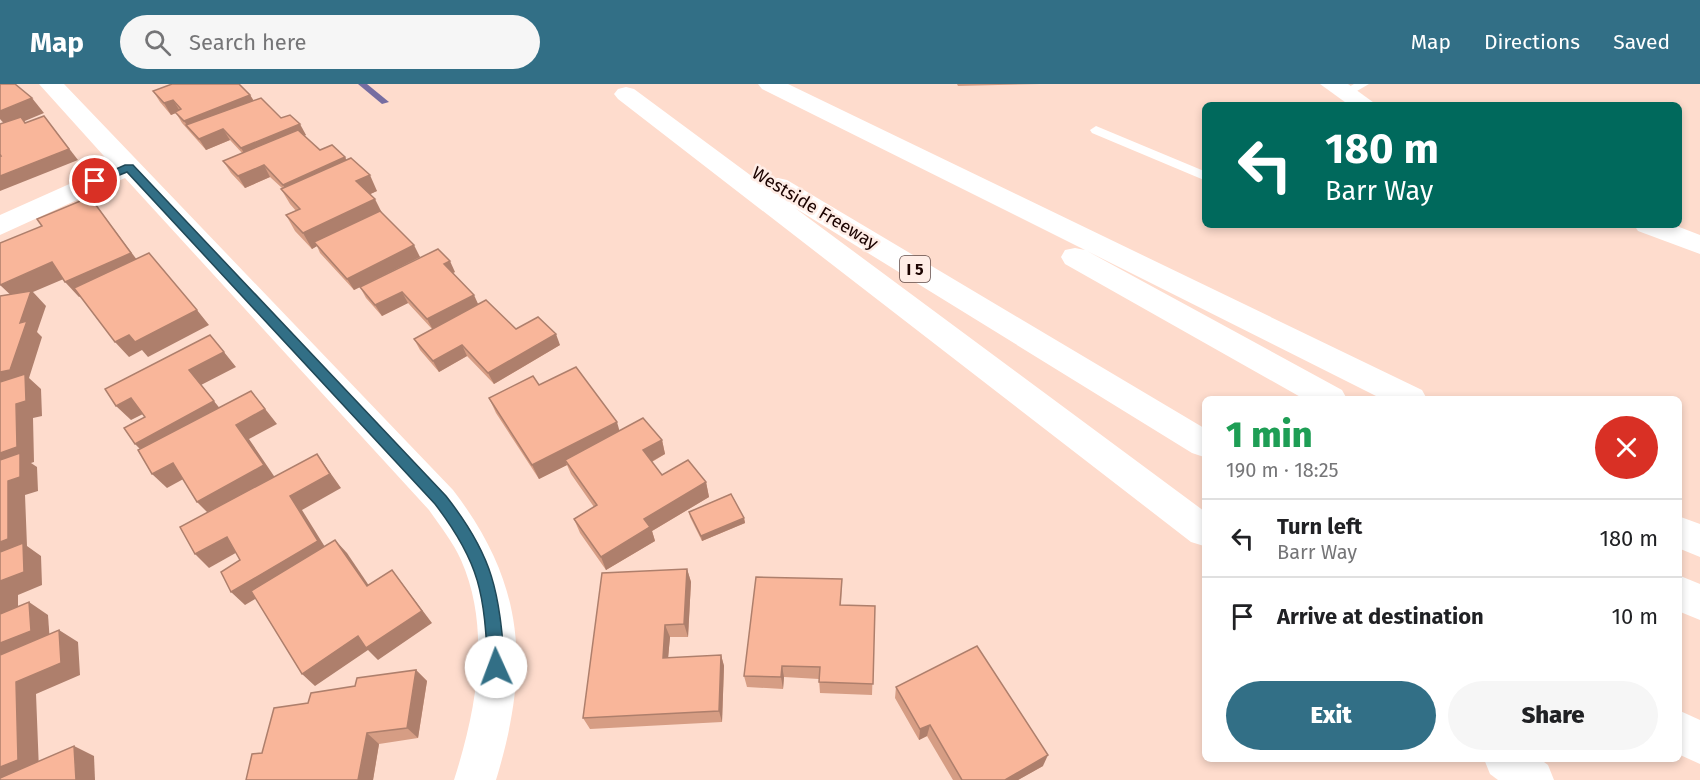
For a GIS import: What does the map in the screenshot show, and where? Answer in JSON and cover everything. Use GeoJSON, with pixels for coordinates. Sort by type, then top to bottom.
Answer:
{"type":"FeatureCollection","features":[{"type":"Feature","properties":{"kind":"main road"},"geometry":{"type":"LineString","coordinates":[[51,84],[441,500],[463,528],[481,563],[492,603],[497,649],[496,686],[484,754],[475,780]]}},
{"type":"Feature","properties":{"kind":"main road"},"geometry":{"type":"LineString","coordinates":[[762,84],[1326,396]]}},
{"type":"Feature","properties":{"kind":"main road"},"geometry":{"type":"LineString","coordinates":[[770,84],[1405,396]]}},
{"type":"Feature","properties":{"kind":"main road"},"geometry":{"type":"LineString","coordinates":[[618,89],[1202,529]]}},
{"type":"Feature","properties":{"kind":"main road","name":"Westside Freeway"},"geometry":{"type":"LineString","coordinates":[[618,89],[1202,443]]}},
{"type":"Feature","properties":{"kind":"main road"},"geometry":{"type":"LineString","coordinates":[[0,226],[39,205],[129,167]]}},
{"type":"Feature","properties":{"kind":"main road"},"geometry":{"type":"LineString","coordinates":[[1656,228],[1700,245]]}},
{"type":"Feature","properties":{"kind":"main road"},"geometry":{"type":"LineString","coordinates":[[1682,533],[1700,541]]}},
{"type":"Feature","properties":{"kind":"main road"},"geometry":{"type":"LineString","coordinates":[[1682,594],[1700,603]]}},
{"type":"Feature","properties":{"kind":"main road"},"geometry":{"type":"LineString","coordinates":[[1682,732],[1700,743]]}},
{"type":"Feature","properties":{"kind":"lane"},"geometry":{"type":"LineString","coordinates":[[1096,130],[1202,175]]}},
{"type":"Feature","properties":{"kind":"building"},"geometry":{"type":"Polygon","coordinates":[[[0,84],[15,84],[32,98],[0,111],[0,84]]]}},
{"type":"Feature","properties":{"kind":"building"},"geometry":{"type":"Polygon","coordinates":[[[172,84],[239,84],[250,95],[184,121],[175,112],[181,109],[173,100],[164,103],[153,91],[172,84]]]}},
{"type":"Feature","properties":{"kind":"building"},"geometry":{"type":"Polygon","coordinates":[[[261,98],[281,118],[290,115],[300,124],[241,148],[223,129],[199,139],[186,125],[261,98]]]}},
{"type":"Feature","properties":{"kind":"building"},"geometry":{"type":"Polygon","coordinates":[[[44,116],[69,149],[0,176],[0,124],[21,117],[25,123],[44,116]]]}},
{"type":"Feature","properties":{"kind":"building"},"geometry":{"type":"Polygon","coordinates":[[[298,130],[320,150],[332,145],[345,157],[283,185],[264,165],[238,176],[223,161],[298,130]]]}},
{"type":"Feature","properties":{"kind":"building"},"geometry":{"type":"Polygon","coordinates":[[[351,158],[370,175],[356,181],[375,199],[303,233],[286,215],[300,209],[281,189],[351,158]]]}},
{"type":"Feature","properties":{"kind":"building"},"geometry":{"type":"Polygon","coordinates":[[[90,197],[131,253],[65,282],[52,262],[0,285],[0,243],[42,226],[37,219],[90,197]]]}},
{"type":"Feature","properties":{"kind":"building"},"geometry":{"type":"Polygon","coordinates":[[[380,211],[414,245],[347,279],[314,242],[380,211]]]}},
{"type":"Feature","properties":{"kind":"building"},"geometry":{"type":"Polygon","coordinates":[[[438,249],[450,261],[444,264],[474,295],[427,319],[402,292],[375,305],[360,287],[438,249]]]}},
{"type":"Feature","properties":{"kind":"building"},"geometry":{"type":"Polygon","coordinates":[[[149,253],[197,310],[135,342],[129,335],[115,342],[74,288],[149,253]]]}},
{"type":"Feature","properties":{"kind":"building"},"geometry":{"type":"Polygon","coordinates":[[[31,291],[20,323],[27,321],[10,370],[0,372],[0,296],[31,291]]]}},
{"type":"Feature","properties":{"kind":"building"},"geometry":{"type":"Polygon","coordinates":[[[486,300],[516,329],[538,317],[556,334],[488,373],[462,345],[433,361],[414,339],[486,300]]]}},
{"type":"Feature","properties":{"kind":"building"},"geometry":{"type":"Polygon","coordinates":[[[210,335],[224,352],[189,370],[214,401],[135,444],[124,428],[145,417],[131,398],[116,406],[105,389],[210,335]]]}},
{"type":"Feature","properties":{"kind":"building"},"geometry":{"type":"Polygon","coordinates":[[[576,367],[617,422],[532,465],[489,398],[533,376],[539,385],[576,367]]]}},
{"type":"Feature","properties":{"kind":"building"},"geometry":{"type":"Polygon","coordinates":[[[25,374],[26,401],[16,404],[17,447],[0,453],[0,382],[25,374]]]}},
{"type":"Feature","properties":{"kind":"building"},"geometry":{"type":"Polygon","coordinates":[[[251,391],[265,409],[236,425],[264,465],[197,502],[173,463],[152,474],[138,450],[251,391]]]}},
{"type":"Feature","properties":{"kind":"building"},"geometry":{"type":"Polygon","coordinates":[[[643,418],[662,440],[643,450],[662,475],[688,460],[706,482],[644,519],[650,527],[601,557],[574,519],[597,505],[565,460],[643,418]]]}},
{"type":"Feature","properties":{"kind":"building"},"geometry":{"type":"Polygon","coordinates":[[[20,453],[20,477],[8,481],[8,539],[0,542],[0,460],[20,453]]]}},
{"type":"Feature","properties":{"kind":"building"},"geometry":{"type":"Polygon","coordinates":[[[317,454],[330,474],[290,496],[318,541],[231,592],[221,572],[240,560],[227,537],[195,554],[180,527],[317,454]]]}},
{"type":"Feature","properties":{"kind":"building"},"geometry":{"type":"Polygon","coordinates":[[[731,494],[744,518],[701,536],[689,512],[731,494]]]}},
{"type":"Feature","properties":{"kind":"building"},"geometry":{"type":"Polygon","coordinates":[[[335,540],[367,586],[392,570],[422,611],[366,648],[358,636],[302,674],[251,591],[335,540]]]}},
{"type":"Feature","properties":{"kind":"building"},"geometry":{"type":"Polygon","coordinates":[[[23,543],[24,572],[0,581],[0,552],[23,543]]]}},
{"type":"Feature","properties":{"kind":"building"},"geometry":{"type":"Polygon","coordinates":[[[687,569],[684,624],[665,625],[663,658],[721,655],[719,711],[583,718],[602,573],[687,569]]]}},
{"type":"Feature","properties":{"kind":"building"},"geometry":{"type":"Polygon","coordinates":[[[756,577],[842,579],[840,605],[875,606],[873,684],[819,682],[820,667],[782,666],[781,677],[744,676],[756,577]]]}},
{"type":"Feature","properties":{"kind":"building"},"geometry":{"type":"Polygon","coordinates":[[[29,602],[31,631],[0,643],[0,614],[29,602]]]}},
{"type":"Feature","properties":{"kind":"building"},"geometry":{"type":"Polygon","coordinates":[[[59,630],[61,663],[16,682],[18,760],[0,767],[0,655],[59,630]]]}},
{"type":"Feature","properties":{"kind":"building"},"geometry":{"type":"Polygon","coordinates":[[[977,646],[1048,755],[1005,780],[962,780],[930,725],[920,729],[896,687],[977,646]]]}},
{"type":"Feature","properties":{"kind":"building"},"geometry":{"type":"Polygon","coordinates":[[[416,670],[407,728],[367,733],[358,780],[246,780],[252,754],[262,753],[274,708],[308,703],[311,693],[355,686],[357,678],[416,670]]]}},
{"type":"Feature","properties":{"kind":"building"},"geometry":{"type":"Polygon","coordinates":[[[74,746],[76,780],[0,780],[0,778],[74,746]]]}},
{"type":"Feature","properties":{"kind":"waterway"},"geometry":{"type":"LineString","coordinates":[[362,84],[385,102]]}},
{"type":"Feature","properties":{"kind":"route"},"geometry":{"type":"LineString","coordinates":[[95,181],[129,167],[441,500],[463,528],[481,563],[492,603],[497,649],[496,667]]}}]}
